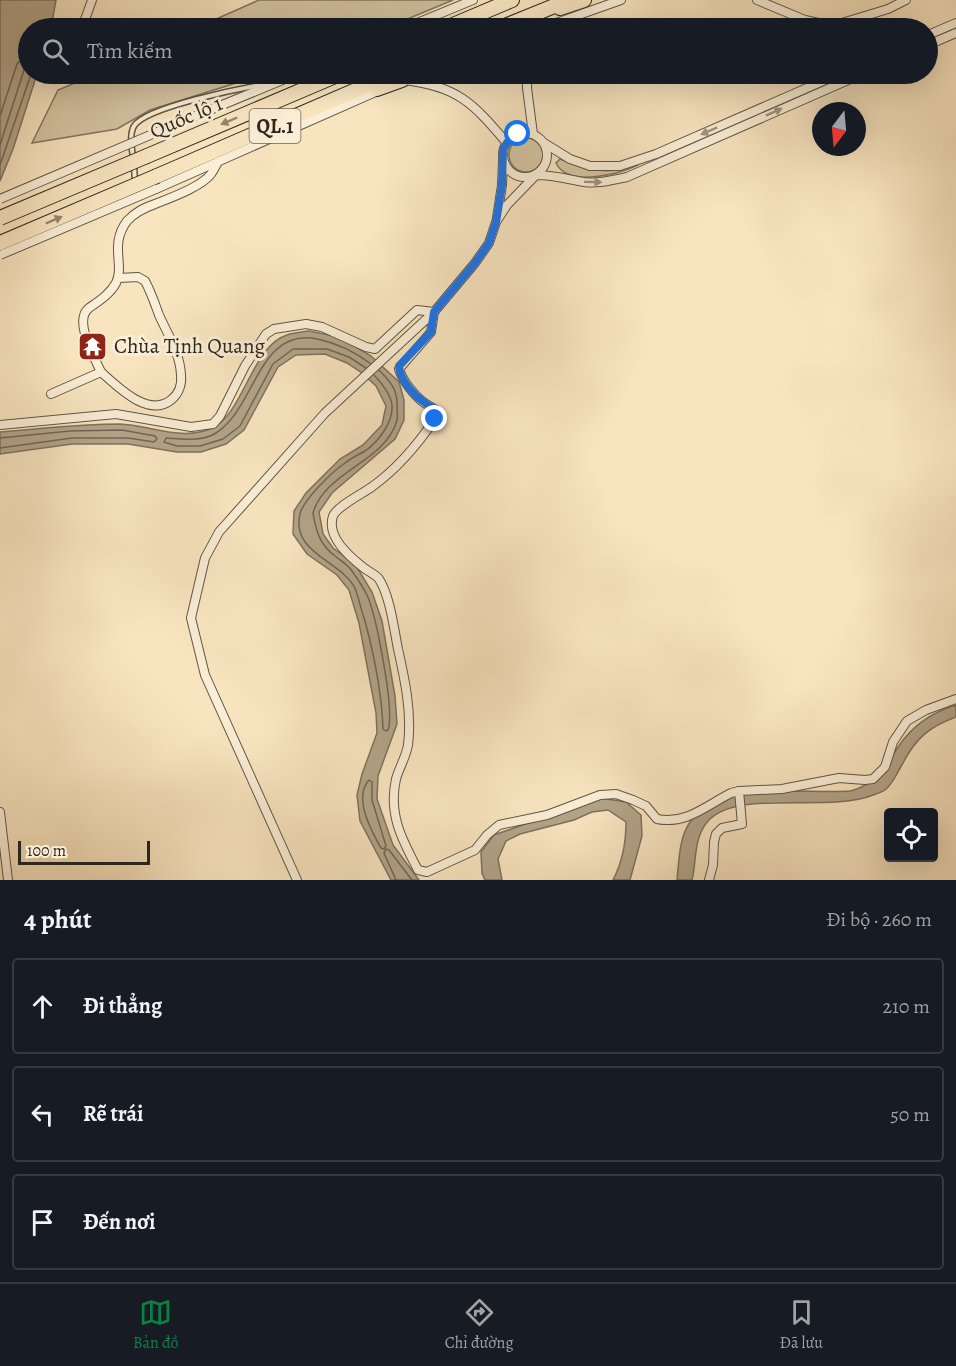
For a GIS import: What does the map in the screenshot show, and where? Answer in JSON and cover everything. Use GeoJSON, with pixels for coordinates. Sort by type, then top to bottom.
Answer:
{"type":"FeatureCollection","features":[{"type":"Feature","properties":{"kind":"highway"},"geometry":{"type":"LineString","coordinates":[[462,18],[494,0]]}},
{"type":"Feature","properties":{"kind":"highway"},"geometry":{"type":"LineString","coordinates":[[469,18],[512,0]]}},
{"type":"Feature","properties":{"kind":"highway"},"geometry":{"type":"LineString","coordinates":[[526,18],[569,0]]}},
{"type":"Feature","properties":{"kind":"highway"},"geometry":{"type":"LineString","coordinates":[[527,18],[584,0]]}},
{"type":"Feature","properties":{"kind":"highway","name":"Quốc lộ 1"},"geometry":{"type":"LineString","coordinates":[[0,218],[316,84]]}},
{"type":"Feature","properties":{"kind":"highway","name":"Quốc lộ 1"},"geometry":{"type":"LineString","coordinates":[[156,183],[268,129],[380,84]]}},
{"type":"Feature","properties":{"kind":"highway","name":"QL.1"},"geometry":{"type":"LineString","coordinates":[[0,243],[156,183]]}},
{"type":"Feature","properties":{"kind":"street"},"geometry":{"type":"LineString","coordinates":[[86,18],[92,0]]}},
{"type":"Feature","properties":{"kind":"street"},"geometry":{"type":"LineString","coordinates":[[429,18],[473,0]]}},
{"type":"Feature","properties":{"kind":"street"},"geometry":{"type":"LineString","coordinates":[[570,18],[621,0]]}},
{"type":"Feature","properties":{"kind":"street"},"geometry":{"type":"LineString","coordinates":[[757,0],[800,18]]}},
{"type":"Feature","properties":{"kind":"street"},"geometry":{"type":"LineString","coordinates":[[858,18],[888,9],[906,0]]}},
{"type":"Feature","properties":{"kind":"street"},"geometry":{"type":"LineString","coordinates":[[938,30],[956,22]]}},
{"type":"Feature","properties":{"kind":"street"},"geometry":{"type":"LineString","coordinates":[[938,40],[956,33]]}},
{"type":"Feature","properties":{"kind":"street"},"geometry":{"type":"LineString","coordinates":[[0,199],[271,84]]}},
{"type":"Feature","properties":{"kind":"street"},"geometry":{"type":"LineString","coordinates":[[0,255],[156,183],[218,162],[383,84]]}},
{"type":"Feature","properties":{"kind":"street"},"geometry":{"type":"LineString","coordinates":[[429,84],[442,87],[460,96],[486,119],[506,142]]}},
{"type":"Feature","properties":{"kind":"street"},"geometry":{"type":"LineString","coordinates":[[527,84],[533,134]]}},
{"type":"Feature","properties":{"kind":"street"},"geometry":{"type":"LineString","coordinates":[[297,880],[205,675],[191,618],[205,558],[219,532],[325,413],[434,312],[475,263],[489,243],[496,222],[502,185],[502,157],[506,142],[518,134],[533,134],[570,159],[603,168],[620,166],[656,154],[816,84]]}},
{"type":"Feature","properties":{"kind":"street"},"geometry":{"type":"LineString","coordinates":[[502,157],[504,164],[514,175],[564,177],[584,182],[605,182],[627,177],[839,84]]}},
{"type":"Feature","properties":{"kind":"street"},"geometry":{"type":"LineString","coordinates":[[496,222],[507,205],[546,164],[548,157],[544,143]]}},
{"type":"Feature","properties":{"kind":"street"},"geometry":{"type":"LineString","coordinates":[[118,278],[138,277],[145,281],[178,358],[181,385],[174,398],[162,405],[141,403],[101,372],[82,321],[87,310],[102,300],[118,278],[117,244],[128,220],[137,211],[191,188],[211,175],[218,162]]}},
{"type":"Feature","properties":{"kind":"street"},"geometry":{"type":"LineString","coordinates":[[0,425],[116,414],[192,427],[213,424],[220,416],[245,366],[266,334],[274,329],[306,324],[322,327],[375,349],[417,310],[434,312]]}},
{"type":"Feature","properties":{"kind":"street"},"geometry":{"type":"LineString","coordinates":[[434,312],[431,332],[399,369],[415,394],[436,410],[435,419],[384,478],[337,510],[332,521],[339,543],[377,578],[386,595],[400,658],[409,725],[407,748],[394,792],[395,820],[399,835],[418,870],[427,872],[475,850],[487,834],[499,825],[547,815],[600,795],[616,794],[633,800],[646,806],[657,819],[667,820],[692,816],[731,792],[783,789],[838,778],[873,779],[880,775],[885,767],[893,742],[907,721],[936,705],[956,699]]}},
{"type":"Feature","properties":{"kind":"street"},"geometry":{"type":"LineString","coordinates":[[51,394],[101,372]]}},
{"type":"Feature","properties":{"kind":"street"},"geometry":{"type":"LineString","coordinates":[[709,880],[716,834],[722,828],[741,825],[739,792]]}},
{"type":"Feature","properties":{"kind":"street"},"geometry":{"type":"LineString","coordinates":[[0,812],[8,880]]}},
{"type":"Feature","properties":{"kind":"lane"},"geometry":{"type":"LineString","coordinates":[[137,211],[131,133],[139,121],[162,111],[219,93],[266,84]]}},
{"type":"Feature","properties":{"kind":"shaded area"},"geometry":{"type":"Polygon","coordinates":[[[259,0],[453,0],[410,18],[218,18],[259,0]]]}},
{"type":"Feature","properties":{"kind":"shaded area"},"geometry":{"type":"Polygon","coordinates":[[[72,84],[233,84],[150,110],[117,129],[32,143],[58,90],[72,84]]]}},
{"type":"Feature","properties":{"kind":"shaded area"},"geometry":{"type":"Polygon","coordinates":[[[526,138],[538,143],[543,155],[538,167],[526,172],[514,167],[509,155],[514,143],[526,138]]]}},
{"type":"Feature","properties":{"kind":"shaded area"},"geometry":{"type":"Polygon","coordinates":[[[560,159],[589,169],[608,171],[638,165],[607,175],[582,177],[562,171],[556,163],[560,159]]]}},
{"type":"Feature","properties":{"kind":"water"},"geometry":{"type":"Polygon","coordinates":[[[0,0],[56,0],[53,18],[18,18],[18,84],[34,84],[0,181],[0,0]]]}},
{"type":"Feature","properties":{"kind":"water"},"geometry":{"type":"Polygon","coordinates":[[[309,331],[339,337],[371,356],[399,382],[404,400],[404,420],[395,439],[332,493],[319,512],[323,534],[333,548],[355,564],[372,592],[382,621],[395,696],[397,724],[378,776],[377,799],[393,845],[419,880],[391,880],[360,821],[357,795],[377,733],[376,713],[359,623],[349,590],[337,575],[307,554],[293,534],[294,511],[306,493],[340,459],[363,445],[382,425],[386,406],[376,386],[347,363],[325,354],[296,355],[278,367],[244,430],[226,444],[201,452],[177,452],[128,444],[72,444],[0,454],[0,432],[119,424],[176,433],[210,429],[221,422],[231,411],[264,353],[275,342],[290,334],[309,331]]]}},
{"type":"Feature","properties":{"kind":"water"},"geometry":{"type":"Polygon","coordinates":[[[956,705],[956,717],[931,729],[918,740],[885,790],[855,800],[762,803],[723,811],[709,820],[700,834],[692,880],[677,880],[680,850],[686,828],[704,808],[721,799],[742,794],[788,791],[831,792],[858,789],[881,775],[898,747],[916,726],[931,716],[956,705]]]}},
{"type":"Feature","properties":{"kind":"water"},"geometry":{"type":"Polygon","coordinates":[[[600,798],[626,802],[641,815],[642,836],[630,880],[613,880],[623,852],[626,822],[608,810],[592,812],[574,820],[520,834],[506,841],[498,859],[502,880],[485,880],[482,873],[481,852],[494,835],[600,798]]]}},
{"type":"Feature","properties":{"kind":"place","name":"Chùa Tịnh Quang"},"geometry":{"type":"Point","coordinates":[93,346]}},
{"type":"Feature","properties":{"kind":"route"},"geometry":{"type":"LineString","coordinates":[[435,419],[436,410],[415,394],[400,374],[399,366],[431,332],[434,312],[489,243],[496,222],[502,185],[503,149],[511,137],[518,134]]}}]}
